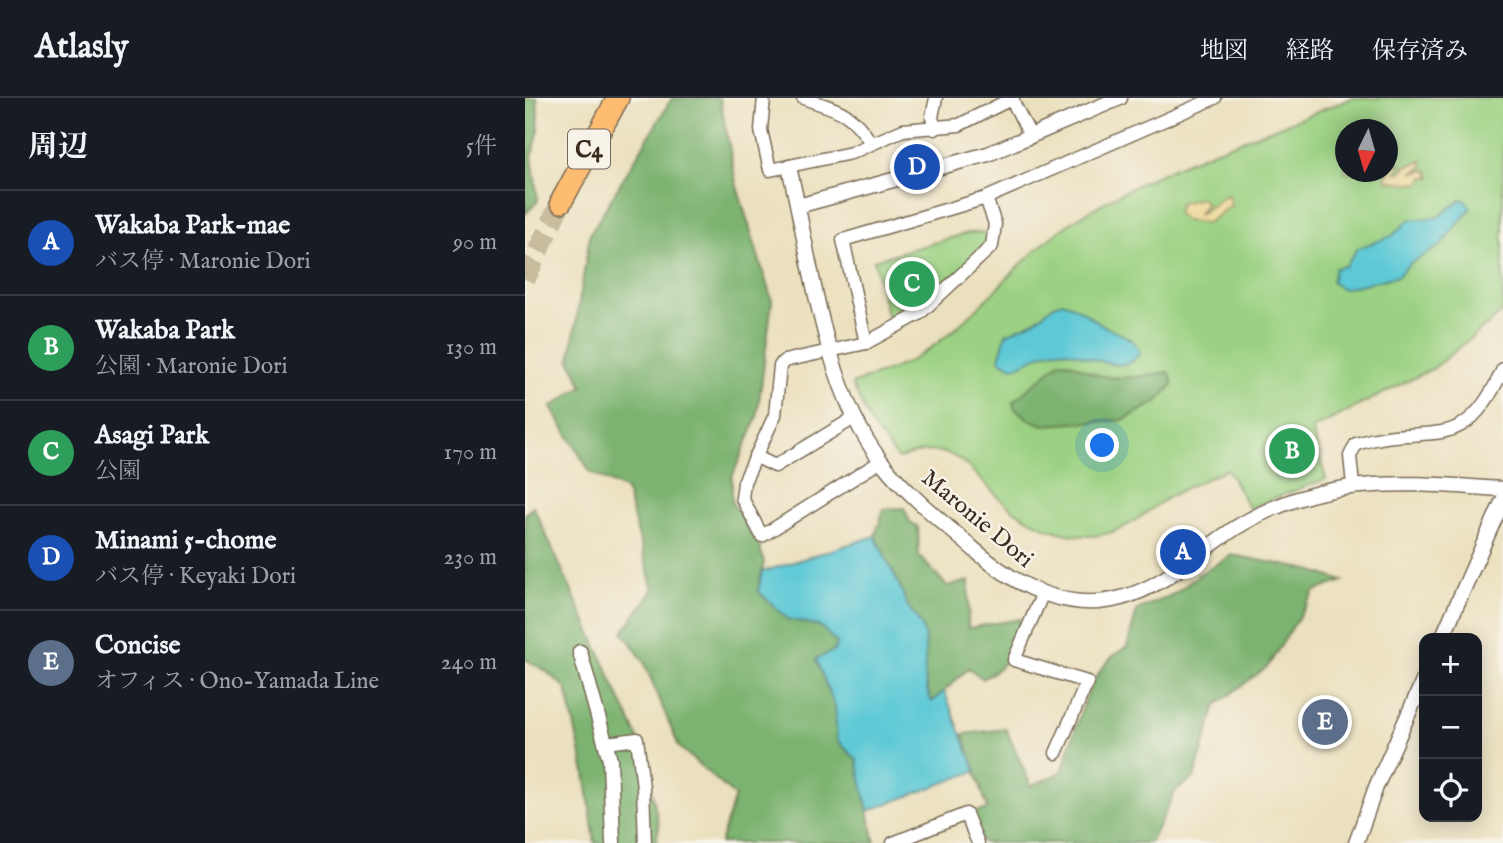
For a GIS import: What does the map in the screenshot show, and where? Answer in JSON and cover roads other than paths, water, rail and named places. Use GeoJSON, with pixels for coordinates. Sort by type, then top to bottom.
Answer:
{"type":"FeatureCollection","features":[{"type":"Feature","properties":{"kind":"highway","name":"C4"},"geometry":{"type":"LineString","coordinates":[[561,202],[618,98]]}},
{"type":"Feature","properties":{"kind":"street"},"geometry":{"type":"LineString","coordinates":[[764,98],[761,130],[770,170],[851,153],[903,130],[959,125],[1012,98],[1031,136]]}},
{"type":"Feature","properties":{"kind":"street"},"geometry":{"type":"LineString","coordinates":[[803,98],[845,111],[858,122],[871,144]]}},
{"type":"Feature","properties":{"kind":"street"},"geometry":{"type":"LineString","coordinates":[[935,129],[932,106],[936,98]]}},
{"type":"Feature","properties":{"kind":"street"},"geometry":{"type":"LineString","coordinates":[[798,206],[950,166],[1031,136],[1120,98]]}},
{"type":"Feature","properties":{"kind":"street"},"geometry":{"type":"LineString","coordinates":[[866,343],[843,240],[986,198],[1215,98]]}},
{"type":"Feature","properties":{"kind":"street","name":"Maronie Dori"},"geometry":{"type":"LineString","coordinates":[[789,167],[830,352],[855,418],[881,461],[906,489],[997,568],[1042,595],[1098,602],[1140,592],[1177,573],[1204,549],[1249,520],[1306,495],[1353,485],[1395,482],[1503,489]]}},
{"type":"Feature","properties":{"kind":"street"},"geometry":{"type":"LineString","coordinates":[[881,461],[762,536],[742,498],[744,482],[775,415],[780,366],[784,362],[866,343],[919,314],[992,246],[995,224],[986,198]]}},
{"type":"Feature","properties":{"kind":"street"},"geometry":{"type":"LineString","coordinates":[[1353,485],[1350,456],[1356,444],[1441,432],[1459,426],[1483,407],[1503,369]]}},
{"type":"Feature","properties":{"kind":"street"},"geometry":{"type":"LineString","coordinates":[[755,456],[775,466],[855,418]]}},
{"type":"Feature","properties":{"kind":"street"},"geometry":{"type":"LineString","coordinates":[[1445,633],[1503,500]]}},
{"type":"Feature","properties":{"kind":"street"},"geometry":{"type":"LineString","coordinates":[[1042,595],[1014,660],[1087,682],[1056,753]]}},
{"type":"Feature","properties":{"kind":"street"},"geometry":{"type":"LineString","coordinates":[[580,652],[607,743],[613,801],[613,843]]}},
{"type":"Feature","properties":{"kind":"street"},"geometry":{"type":"LineString","coordinates":[[1356,843],[1376,787],[1419,690]]}},
{"type":"Feature","properties":{"kind":"street"},"geometry":{"type":"LineString","coordinates":[[607,743],[637,739],[643,787],[645,843]]}},
{"type":"Feature","properties":{"kind":"street"},"geometry":{"type":"LineString","coordinates":[[893,843],[966,814],[978,843]]}},
{"type":"Feature","properties":{"kind":"water"},"geometry":{"type":"Polygon","coordinates":[[[1461,200],[1465,200],[1471,208],[1440,246],[1409,264],[1398,276],[1342,289],[1332,282],[1335,268],[1345,266],[1358,248],[1392,236],[1409,220],[1438,217],[1461,200]]]}},
{"type":"Feature","properties":{"kind":"water"},"geometry":{"type":"Polygon","coordinates":[[[1062,302],[1130,339],[1140,352],[1133,360],[1124,364],[1102,362],[1058,350],[1012,367],[999,359],[1006,334],[1035,321],[1054,305],[1062,302]]]}},
{"type":"Feature","properties":{"kind":"water"},"geometry":{"type":"Polygon","coordinates":[[[875,536],[906,604],[921,626],[925,640],[928,693],[932,702],[944,691],[976,771],[868,811],[857,760],[837,740],[835,707],[816,659],[834,651],[837,643],[820,626],[788,619],[758,591],[762,572],[875,536]]]}},
{"type":"Feature","properties":{"kind":"tunnel"},"geometry":{"type":"LineString","coordinates":[[525,279],[561,202]]}},
{"type":"Feature","properties":{"kind":"place","name":"Minami 5-chome"},"geometry":{"type":"Point","coordinates":[917,167]}},
{"type":"Feature","properties":{"kind":"place","name":"Asagi Park"},"geometry":{"type":"Point","coordinates":[912,284]}},
{"type":"Feature","properties":{"kind":"place","name":"Wakaba Park"},"geometry":{"type":"Point","coordinates":[1292,451]}},
{"type":"Feature","properties":{"kind":"place","name":"Wakaba Park-mae"},"geometry":{"type":"Point","coordinates":[1183,552]}},
{"type":"Feature","properties":{"kind":"place","name":"Concise"},"geometry":{"type":"Point","coordinates":[1325,722]}}]}
